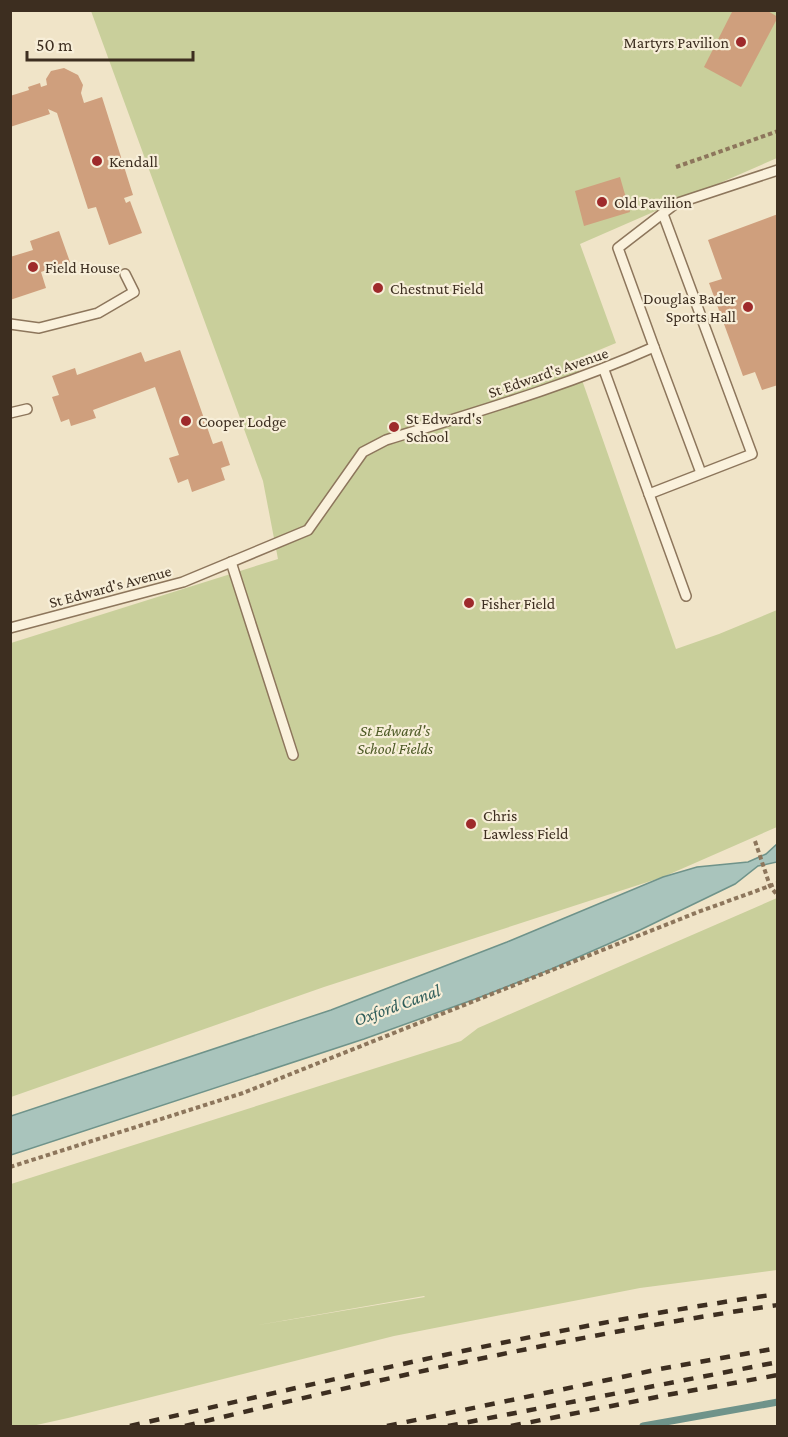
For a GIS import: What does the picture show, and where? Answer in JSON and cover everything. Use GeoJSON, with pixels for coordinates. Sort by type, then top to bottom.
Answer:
{"type":"FeatureCollection","features":[{"type":"Feature","properties":{"kind":"lane"},"geometry":{"type":"LineString","coordinates":[[701,473],[618,248],[675,204],[777,170]]}},
{"type":"Feature","properties":{"kind":"lane"},"geometry":{"type":"LineString","coordinates":[[649,494],[752,454],[663,214]]}},
{"type":"Feature","properties":{"kind":"lane"},"geometry":{"type":"LineString","coordinates":[[10,324],[39,328],[98,313],[134,292],[125,273]]}},
{"type":"Feature","properties":{"kind":"lane","name":"St Edward's Avenue"},"geometry":{"type":"LineString","coordinates":[[10,628],[183,582],[308,530],[363,452],[386,440],[546,391],[604,370],[654,348]]}},
{"type":"Feature","properties":{"kind":"lane"},"geometry":{"type":"LineString","coordinates":[[604,370],[686,596]]}},
{"type":"Feature","properties":{"kind":"lane"},"geometry":{"type":"LineString","coordinates":[[10,413],[27,409]]}},
{"type":"Feature","properties":{"kind":"lane"},"geometry":{"type":"LineString","coordinates":[[231,562],[293,755]]}},
{"type":"Feature","properties":{"kind":"path"},"geometry":{"type":"LineString","coordinates":[[676,167],[777,131]]}},
{"type":"Feature","properties":{"kind":"path"},"geometry":{"type":"LineString","coordinates":[[755,841],[770,886],[777,896]]}},
{"type":"Feature","properties":{"kind":"path"},"geometry":{"type":"LineString","coordinates":[[10,1167],[243,1093],[777,883]]}},
{"type":"Feature","properties":{"kind":"green space","name":"St Edward's School Fields"},"geometry":{"type":"Polygon","coordinates":[[[91,11],[777,11],[777,158],[580,244],[616,343],[575,360],[676,649],[777,610],[777,827],[663,877],[324,987],[11,1097],[11,643],[278,559],[263,481],[91,11]]]}},
{"type":"Feature","properties":{"kind":"green space"},"geometry":{"type":"Polygon","coordinates":[[[777,898],[777,1270],[640,1288],[394,1336],[68,1418],[32,1426],[11,1426],[11,1184],[461,1041],[478,1028],[777,898]],[[424,1296],[253,1326],[425,1297],[424,1296]]]}},
{"type":"Feature","properties":{"kind":"water","name":"Oxford Canal"},"geometry":{"type":"Polygon","coordinates":[[[777,844],[777,862],[758,866],[735,884],[640,930],[549,970],[364,1039],[11,1155],[11,1116],[331,1010],[507,942],[663,877],[697,867],[748,862],[766,854],[777,844]]]}},
{"type":"Feature","properties":{"kind":"building","name":"Martyrs Pavilion"},"geometry":{"type":"Polygon","coordinates":[[[733,10],[766,10],[778,17],[741,87],[704,67],[733,10]]]}},
{"type":"Feature","properties":{"kind":"building","name":"Kendall"},"geometry":{"type":"Polygon","coordinates":[[[64,68],[78,75],[83,85],[81,93],[84,103],[102,97],[133,195],[124,198],[126,203],[130,201],[142,233],[109,245],[96,207],[88,209],[57,113],[48,109],[50,114],[10,127],[10,96],[29,90],[28,87],[40,83],[41,87],[47,85],[46,79],[51,71],[64,68]]]}},
{"type":"Feature","properties":{"kind":"building","name":"Old Pavilion"},"geometry":{"type":"Polygon","coordinates":[[[620,177],[630,212],[584,226],[575,191],[620,177]]]}},
{"type":"Feature","properties":{"kind":"building","name":"Douglas Bader Sports Hall"},"geometry":{"type":"Polygon","coordinates":[[[778,214],[778,385],[762,390],[755,372],[743,376],[709,283],[722,279],[708,240],[778,214]]]}},
{"type":"Feature","properties":{"kind":"building","name":"Field House"},"geometry":{"type":"Polygon","coordinates":[[[59,231],[70,262],[41,272],[46,288],[10,300],[10,257],[33,250],[30,241],[59,231]]]}},
{"type":"Feature","properties":{"kind":"building","name":"Cooper Lodge"},"geometry":{"type":"Polygon","coordinates":[[[180,350],[213,444],[222,441],[230,465],[221,468],[225,480],[192,492],[188,479],[178,483],[169,458],[179,455],[155,387],[93,410],[96,418],[71,426],[69,419],[61,422],[52,397],[59,395],[52,376],[75,368],[77,375],[141,352],[145,362],[180,350]]]}},
{"type":"Feature","properties":{"kind":"waterway"},"geometry":{"type":"LineString","coordinates":[[643,1426],[778,1402]]}},
{"type":"Feature","properties":{"kind":"railway"},"geometry":{"type":"LineString","coordinates":[[130,1426],[533,1336],[778,1294]]}},
{"type":"Feature","properties":{"kind":"railway"},"geometry":{"type":"LineString","coordinates":[[185,1426],[480,1359],[629,1330],[778,1305]]}},
{"type":"Feature","properties":{"kind":"railway"},"geometry":{"type":"LineString","coordinates":[[387,1426],[660,1369],[778,1348]]}},
{"type":"Feature","properties":{"kind":"railway"},"geometry":{"type":"LineString","coordinates":[[448,1426],[778,1362]]}},
{"type":"Feature","properties":{"kind":"railway"},"geometry":{"type":"LineString","coordinates":[[511,1426],[778,1375]]}},
{"type":"Feature","properties":{"kind":"place","name":"Martyrs Pavilion"},"geometry":{"type":"Point","coordinates":[741,42]}},
{"type":"Feature","properties":{"kind":"place","name":"Kendall"},"geometry":{"type":"Point","coordinates":[97,161]}},
{"type":"Feature","properties":{"kind":"place","name":"Old Pavilion"},"geometry":{"type":"Point","coordinates":[602,202]}},
{"type":"Feature","properties":{"kind":"place","name":"Field House"},"geometry":{"type":"Point","coordinates":[33,267]}},
{"type":"Feature","properties":{"kind":"place","name":"Chestnut Field"},"geometry":{"type":"Point","coordinates":[378,288]}},
{"type":"Feature","properties":{"kind":"place","name":"Douglas Bader Sports Hall"},"geometry":{"type":"Point","coordinates":[748,307]}},
{"type":"Feature","properties":{"kind":"place","name":"Cooper Lodge"},"geometry":{"type":"Point","coordinates":[186,421]}},
{"type":"Feature","properties":{"kind":"place","name":"St Edward's School"},"geometry":{"type":"Point","coordinates":[394,427]}},
{"type":"Feature","properties":{"kind":"place","name":"Fisher Field"},"geometry":{"type":"Point","coordinates":[469,603]}},
{"type":"Feature","properties":{"kind":"place","name":"Chris Lawless Field"},"geometry":{"type":"Point","coordinates":[471,824]}}]}
